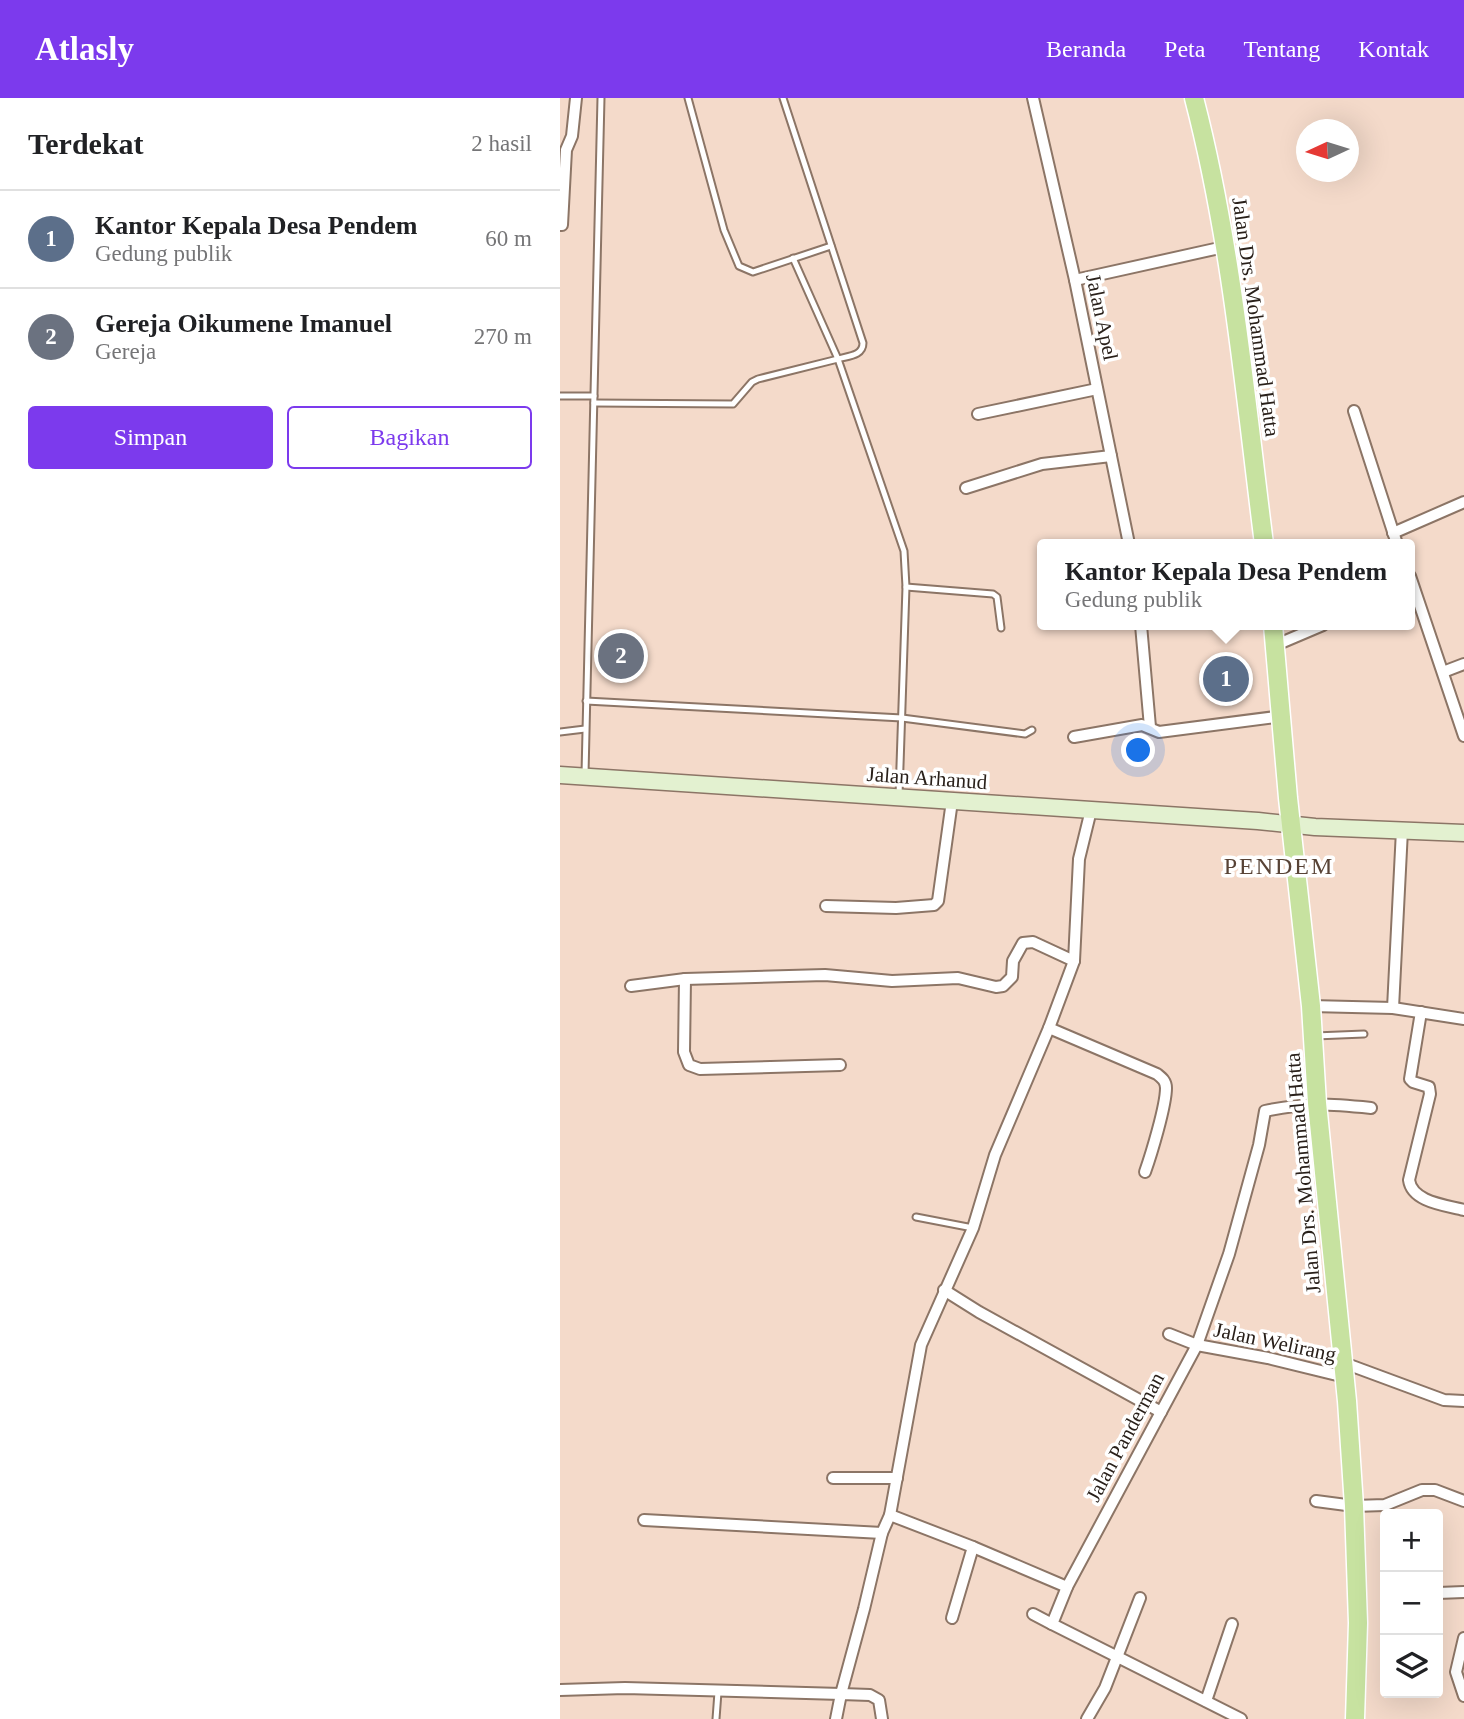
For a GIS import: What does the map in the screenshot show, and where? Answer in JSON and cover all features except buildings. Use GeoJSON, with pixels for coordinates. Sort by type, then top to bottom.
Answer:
{"type":"FeatureCollection","features":[{"type":"Feature","properties":{"kind":"main road","name":"Jalan Drs. Mohammad Hatta"},"geometry":{"type":"LineString","coordinates":[[1194,98],[1213,178],[1237,318],[1263,539]]}},
{"type":"Feature","properties":{"kind":"main road","name":"Jalan Drs. Mohammad Hatta"},"geometry":{"type":"LineString","coordinates":[[1274,630],[1344,1370],[1354,1506],[1356,1719]]}},
{"type":"Feature","properties":{"kind":"street"},"geometry":{"type":"LineString","coordinates":[[560,225],[566,150],[574,128],[576,98]]}},
{"type":"Feature","properties":{"kind":"street","name":"Jalan Apel"},"geometry":{"type":"LineString","coordinates":[[1033,98],[1076,280],[1128,539]]}},
{"type":"Feature","properties":{"kind":"street"},"geometry":{"type":"LineString","coordinates":[[1076,280],[1224,247]]}},
{"type":"Feature","properties":{"kind":"street"},"geometry":{"type":"LineString","coordinates":[[978,414],[1097,389]]}},
{"type":"Feature","properties":{"kind":"street"},"geometry":{"type":"LineString","coordinates":[[1354,411],[1395,539]]}},
{"type":"Feature","properties":{"kind":"street"},"geometry":{"type":"LineString","coordinates":[[966,488],[1041,464],[1111,456]]}},
{"type":"Feature","properties":{"kind":"street"},"geometry":{"type":"LineString","coordinates":[[1393,533],[1464,502]]}},
{"type":"Feature","properties":{"kind":"street"},"geometry":{"type":"LineString","coordinates":[[1415,594],[1464,736]]}},
{"type":"Feature","properties":{"kind":"street"},"geometry":{"type":"LineString","coordinates":[[1141,630],[1150,727]]}},
{"type":"Feature","properties":{"kind":"street"},"geometry":{"type":"LineString","coordinates":[[1276,645],[1311,630]]}},
{"type":"Feature","properties":{"kind":"street"},"geometry":{"type":"LineString","coordinates":[[1443,672],[1464,664]]}},
{"type":"Feature","properties":{"kind":"street"},"geometry":{"type":"LineString","coordinates":[[1074,737],[1142,725],[1159,732],[1283,716]]}},
{"type":"Feature","properties":{"kind":"street","name":"Jalan Arhanud"},"geometry":{"type":"LineString","coordinates":[[560,775],[1258,821],[1292,826],[1464,833]]}},
{"type":"Feature","properties":{"kind":"street"},"geometry":{"type":"LineString","coordinates":[[826,906],[895,908],[934,905],[938,901],[952,801]]}},
{"type":"Feature","properties":{"kind":"street"},"geometry":{"type":"LineString","coordinates":[[836,1719],[882,1533],[890,1515],[921,1345],[973,1228],[995,1155],[1049,1028],[1074,961],[1079,859],[1091,810]]}},
{"type":"Feature","properties":{"kind":"street"},"geometry":{"type":"LineString","coordinates":[[1393,1007],[1402,830]]}},
{"type":"Feature","properties":{"kind":"street"},"geometry":{"type":"LineString","coordinates":[[631,986],[685,979],[825,975],[892,981],[958,978],[996,987],[1003,986],[1012,977],[1013,961],[1023,943],[1032,942],[1074,961]]}},
{"type":"Feature","properties":{"kind":"street"},"geometry":{"type":"LineString","coordinates":[[685,979],[684,1052],[689,1065],[700,1069],[840,1065]]}},
{"type":"Feature","properties":{"kind":"street"},"geometry":{"type":"LineString","coordinates":[[1311,1006],[1393,1007],[1464,1019]]}},
{"type":"Feature","properties":{"kind":"street"},"geometry":{"type":"LineString","coordinates":[[1421,1012],[1410,1079],[1429,1087],[1430,1094],[1409,1180],[1410,1187],[1419,1197],[1464,1210]]}},
{"type":"Feature","properties":{"kind":"street"},"geometry":{"type":"LineString","coordinates":[[1049,1028],[1157,1074],[1165,1080],[1161,1112],[1144,1172]]}},
{"type":"Feature","properties":{"kind":"street"},"geometry":{"type":"LineString","coordinates":[[1317,1103],[1371,1108]]}},
{"type":"Feature","properties":{"kind":"street","name":"Jalan Panderman"},"geometry":{"type":"LineString","coordinates":[[1052,1624],[1067,1587],[1197,1345],[1229,1254],[1259,1145],[1265,1111],[1296,1104],[1317,1103]]}},
{"type":"Feature","properties":{"kind":"street"},"geometry":{"type":"LineString","coordinates":[[944,1290],[1161,1412]]}},
{"type":"Feature","properties":{"kind":"street","name":"Jalan Welirang"},"geometry":{"type":"LineString","coordinates":[[1169,1334],[1197,1345],[1344,1370],[1444,1399],[1464,1401]]}},
{"type":"Feature","properties":{"kind":"street"},"geometry":{"type":"LineString","coordinates":[[833,1478],[897,1478]]}},
{"type":"Feature","properties":{"kind":"street"},"geometry":{"type":"LineString","coordinates":[[1316,1501],[1354,1506],[1385,1505],[1422,1490],[1434,1490],[1464,1501]]}},
{"type":"Feature","properties":{"kind":"street"},"geometry":{"type":"LineString","coordinates":[[890,1515],[1067,1587]]}},
{"type":"Feature","properties":{"kind":"street"},"geometry":{"type":"LineString","coordinates":[[644,1520],[882,1533]]}},
{"type":"Feature","properties":{"kind":"street"},"geometry":{"type":"LineString","coordinates":[[952,1618],[973,1547]]}},
{"type":"Feature","properties":{"kind":"street"},"geometry":{"type":"LineString","coordinates":[[1443,1593],[1464,1592]]}},
{"type":"Feature","properties":{"kind":"street"},"geometry":{"type":"LineString","coordinates":[[1087,1719],[1105,1688],[1140,1598]]}},
{"type":"Feature","properties":{"kind":"street"},"geometry":{"type":"LineString","coordinates":[[1033,1614],[1241,1719]]}},
{"type":"Feature","properties":{"kind":"street"},"geometry":{"type":"LineString","coordinates":[[1206,1701],[1232,1624]]}},
{"type":"Feature","properties":{"kind":"street"},"geometry":{"type":"LineString","coordinates":[[1464,1638],[1456,1672],[1464,1696]]}},
{"type":"Feature","properties":{"kind":"street"},"geometry":{"type":"LineString","coordinates":[[560,1690],[625,1688],[870,1695],[879,1700],[883,1719]]}},
{"type":"Feature","properties":{"kind":"lane"},"geometry":{"type":"LineString","coordinates":[[586,776],[601,98]]}},
{"type":"Feature","properties":{"kind":"lane"},"geometry":{"type":"LineString","coordinates":[[688,98],[724,230],[739,266],[753,272],[831,246]]}},
{"type":"Feature","properties":{"kind":"lane"},"geometry":{"type":"LineString","coordinates":[[593,403],[733,404],[752,382],[758,379],[859,354],[863,349],[783,98]]}},
{"type":"Feature","properties":{"kind":"lane"},"geometry":{"type":"LineString","coordinates":[[793,258],[838,359],[901,538],[906,587],[899,797]]}},
{"type":"Feature","properties":{"kind":"lane"},"geometry":{"type":"LineString","coordinates":[[560,396],[594,396]]}},
{"type":"Feature","properties":{"kind":"lane"},"geometry":{"type":"LineString","coordinates":[[906,587],[993,594],[997,597],[1001,628]]}},
{"type":"Feature","properties":{"kind":"lane"},"geometry":{"type":"LineString","coordinates":[[586,701],[902,718],[1025,734],[1032,730]]}},
{"type":"Feature","properties":{"kind":"lane"},"geometry":{"type":"LineString","coordinates":[[560,732],[585,729]]}},
{"type":"Feature","properties":{"kind":"lane"},"geometry":{"type":"LineString","coordinates":[[1313,1037],[1364,1034]]}},
{"type":"Feature","properties":{"kind":"lane"},"geometry":{"type":"LineString","coordinates":[[916,1217],[973,1228]]}},
{"type":"Feature","properties":{"kind":"lane"},"geometry":{"type":"LineString","coordinates":[[716,1719],[718,1692]]}},
{"type":"Feature","properties":{"kind":"place","name":"Gereja Oikumene Imanuel"},"geometry":{"type":"Point","coordinates":[621,656]}},
{"type":"Feature","properties":{"kind":"place","name":"Kantor Kepala Desa Pendem"},"geometry":{"type":"Point","coordinates":[1226,679]}},
{"type":"Feature","properties":{"kind":"district","name":"PENDEM"},"geometry":{"type":"Point","coordinates":[1279,866]}}]}
